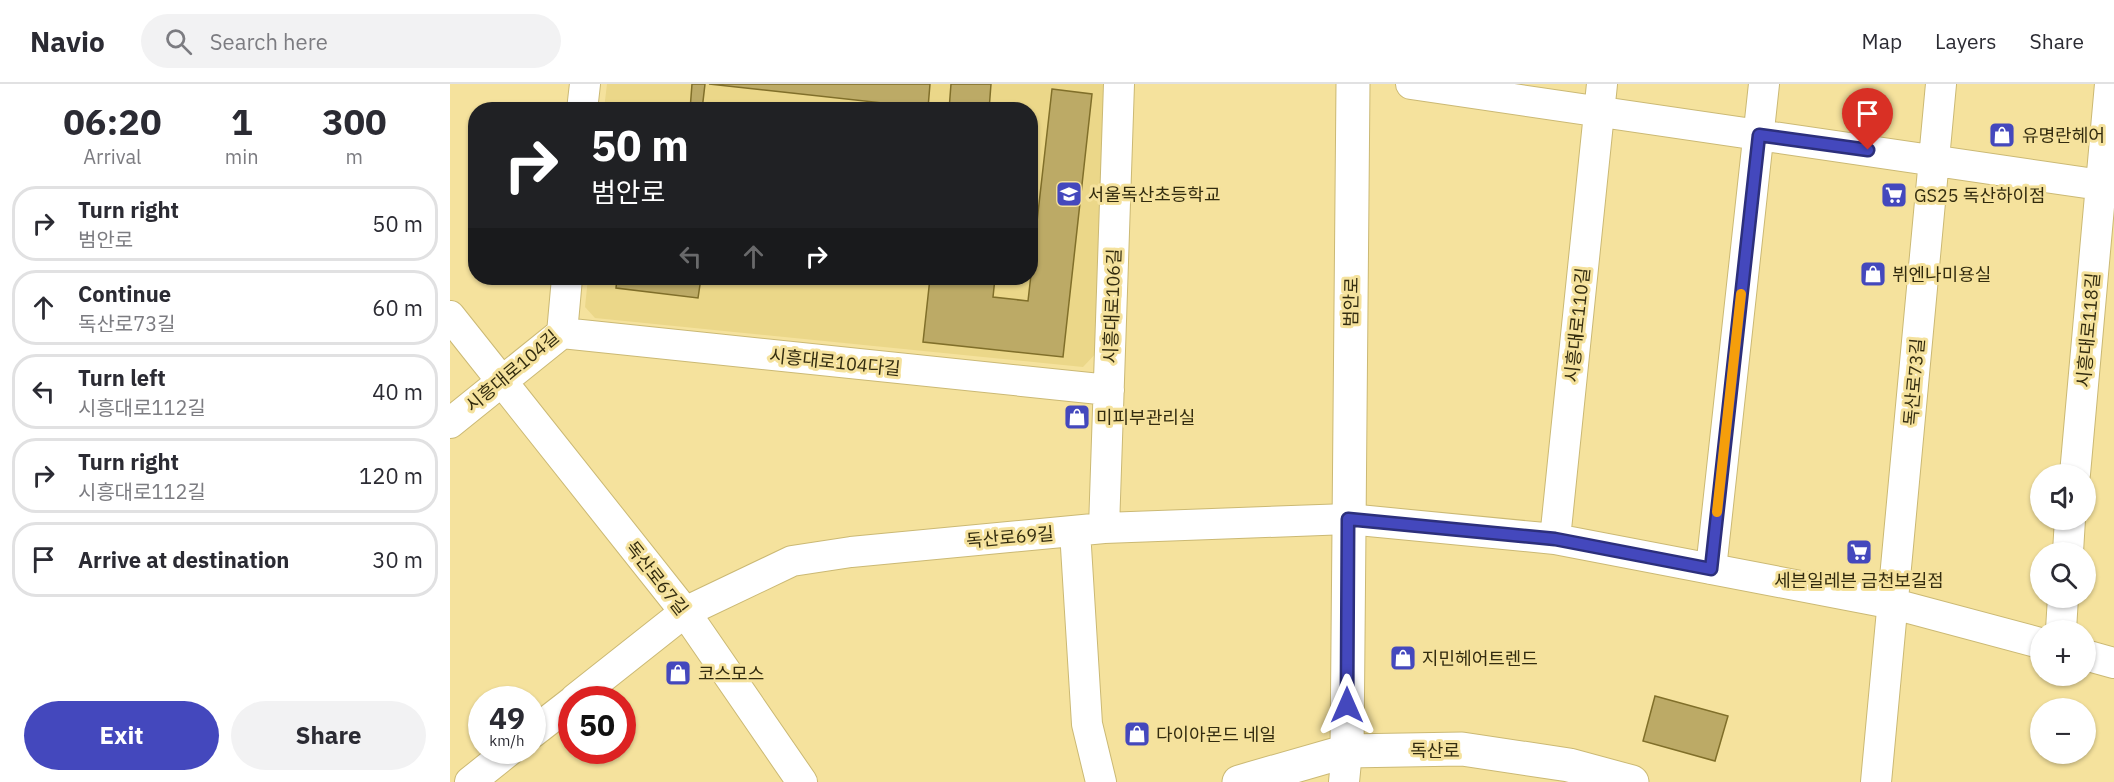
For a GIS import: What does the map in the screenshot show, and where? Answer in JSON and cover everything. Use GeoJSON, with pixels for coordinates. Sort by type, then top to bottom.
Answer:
{"type":"FeatureCollection","features":[{"type":"Feature","properties":{"kind":"main road","name":"범안로"},"geometry":{"type":"LineString","coordinates":[[1345,766],[1353,84]]}},
{"type":"Feature","properties":{"kind":"main road","name":"독산로"},"geometry":{"type":"LineString","coordinates":[[1239,782],[1462,749],[1569,765],[1632,782]]}},
{"type":"Feature","properties":{"kind":"street"},"geometry":{"type":"LineString","coordinates":[[583,102],[585,84]]}},
{"type":"Feature","properties":{"kind":"street","name":"시흥대로106길"},"geometry":{"type":"LineString","coordinates":[[1104,528],[1119,84]]}},
{"type":"Feature","properties":{"kind":"street"},"geometry":{"type":"LineString","coordinates":[[1411,84],[1601,98],[1759,135],[2107,186]]}},
{"type":"Feature","properties":{"kind":"street"},"geometry":{"type":"LineString","coordinates":[[1711,569],[1764,84]]}},
{"type":"Feature","properties":{"kind":"street","name":"독산로73길"},"geometry":{"type":"LineString","coordinates":[[1876,782],[1941,84]]}},
{"type":"Feature","properties":{"kind":"street","name":"시흥대로118길"},"geometry":{"type":"LineString","coordinates":[[2075,464],[2107,186],[2110,84]]}},
{"type":"Feature","properties":{"kind":"street","name":"시흥대로110길"},"geometry":{"type":"LineString","coordinates":[[1555,539],[1601,98]]}},
{"type":"Feature","properties":{"kind":"street","name":"시흥대로104길"},"geometry":{"type":"LineString","coordinates":[[450,423],[562,333],[566,285]]}},
{"type":"Feature","properties":{"kind":"street","name":"독산로67길"},"geometry":{"type":"LineString","coordinates":[[450,316],[685,612],[801,782]]}},
{"type":"Feature","properties":{"kind":"street","name":"시흥대로104다길"},"geometry":{"type":"LineString","coordinates":[[562,333],[1109,390]]}},
{"type":"Feature","properties":{"kind":"street"},"geometry":{"type":"LineString","coordinates":[[1348,519],[1555,539],[1894,604],[2030,640]]}},
{"type":"Feature","properties":{"kind":"street","name":"독산로69길"},"geometry":{"type":"LineString","coordinates":[[591,686],[685,612],[792,561],[851,552],[1104,528],[1348,519]]}},
{"type":"Feature","properties":{"kind":"street"},"geometry":{"type":"LineString","coordinates":[[1075,531],[1087,724],[1101,782]]}},
{"type":"Feature","properties":{"kind":"street"},"geometry":{"type":"LineString","coordinates":[[2096,658],[2114,663]]}},
{"type":"Feature","properties":{"kind":"street"},"geometry":{"type":"LineString","coordinates":[[546,722],[558,713]]}},
{"type":"Feature","properties":{"kind":"street"},"geometry":{"type":"LineString","coordinates":[[470,782],[492,764]]}},
{"type":"Feature","properties":{"kind":"shaded area","name":"서울독산초등학교"},"geometry":{"type":"Polygon","coordinates":[[[607,84],[1112,84],[1101,348],[1083,367],[595,318],[585,307],[587,285],[1038,285],[1038,102],[605,102],[607,84]]]}},
{"type":"Feature","properties":{"kind":"building"},"geometry":{"type":"Polygon","coordinates":[[[692,84],[705,84],[703,102],[691,102],[692,84]]]}},
{"type":"Feature","properties":{"kind":"building"},"geometry":{"type":"Polygon","coordinates":[[[709,84],[930,84],[928,102],[873,102],[709,84]]]}},
{"type":"Feature","properties":{"kind":"building"},"geometry":{"type":"Polygon","coordinates":[[[951,84],[991,84],[990,102],[950,102],[951,84]]]}},
{"type":"Feature","properties":{"kind":"building"},"geometry":{"type":"Polygon","coordinates":[[[1052,89],[1092,94],[1063,357],[923,342],[929,285],[994,285],[993,297],[1028,301],[1030,285],[1038,285],[1038,213],[1052,89]]]}},
{"type":"Feature","properties":{"kind":"building"},"geometry":{"type":"Polygon","coordinates":[[[616,285],[700,285],[698,298],[616,288],[616,285]]]}},
{"type":"Feature","properties":{"kind":"building"},"geometry":{"type":"Polygon","coordinates":[[[1655,696],[1728,716],[1715,761],[1643,741],[1655,696]]]}},
{"type":"Feature","properties":{"kind":"slow traffic"},"geometry":{"type":"LineString","coordinates":[[1717,512],[1741,294]]}},
{"type":"Feature","properties":{"kind":"place","name":"유명란헤어"},"geometry":{"type":"Point","coordinates":[2002,135]}},
{"type":"Feature","properties":{"kind":"place","name":"서울독산초등학교"},"geometry":{"type":"Point","coordinates":[1069,194]}},
{"type":"Feature","properties":{"kind":"place","name":"GS25 독산하이점"},"geometry":{"type":"Point","coordinates":[1894,195]}},
{"type":"Feature","properties":{"kind":"place","name":"뷔엔나미용실"},"geometry":{"type":"Point","coordinates":[1873,274]}},
{"type":"Feature","properties":{"kind":"place","name":"미피부관리실"},"geometry":{"type":"Point","coordinates":[1077,417]}},
{"type":"Feature","properties":{"kind":"place","name":"세븐일레븐 금천보길점"},"geometry":{"type":"Point","coordinates":[1859,552]}},
{"type":"Feature","properties":{"kind":"place","name":"지민헤어트렌드"},"geometry":{"type":"Point","coordinates":[1403,658]}},
{"type":"Feature","properties":{"kind":"place","name":"코스모스"},"geometry":{"type":"Point","coordinates":[678,673]}},
{"type":"Feature","properties":{"kind":"place","name":"다이아몬드 네일"},"geometry":{"type":"Point","coordinates":[1137,734]}},
{"type":"Feature","properties":{"kind":"route"},"geometry":{"type":"LineString","coordinates":[[1347,705],[1348,519],[1555,539],[1711,569],[1759,135],[1868,150]]}}]}
